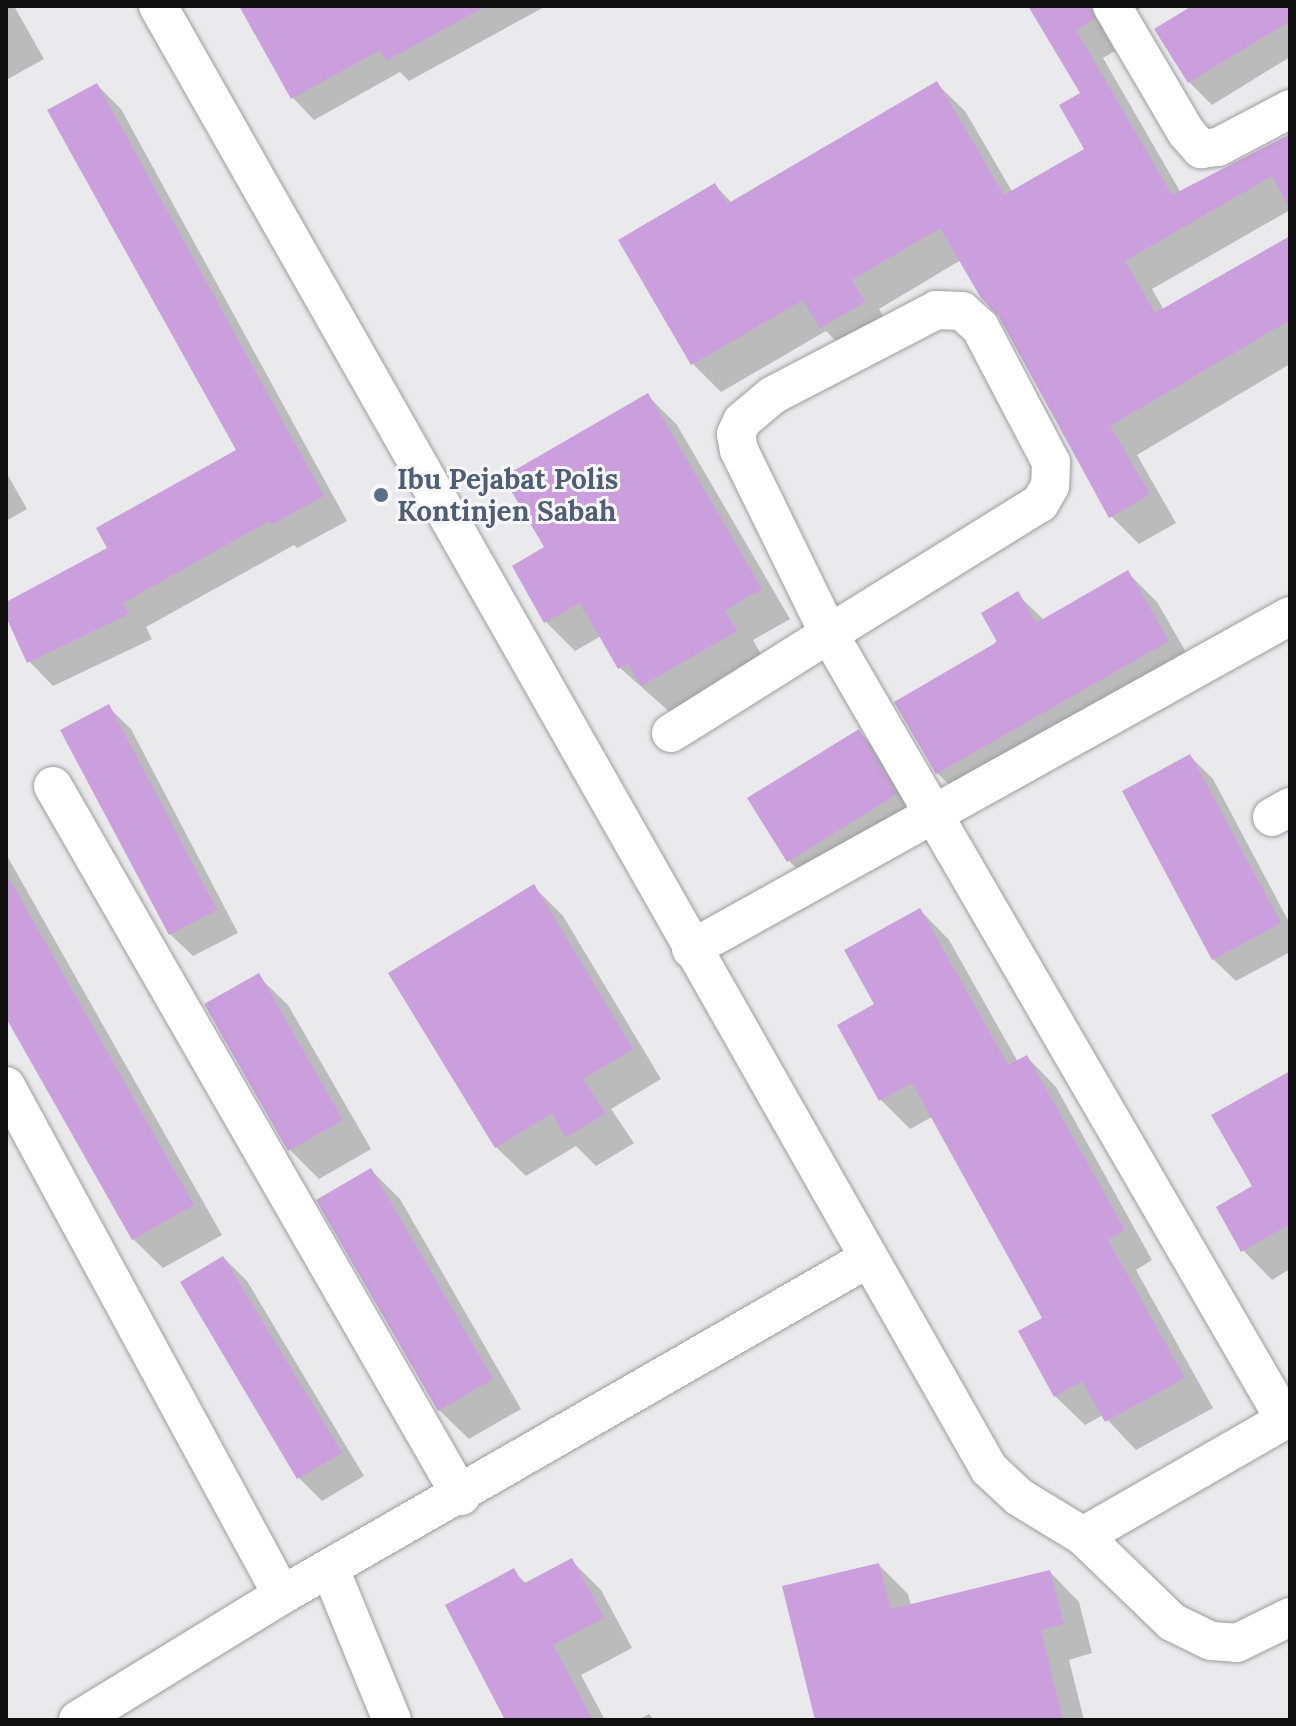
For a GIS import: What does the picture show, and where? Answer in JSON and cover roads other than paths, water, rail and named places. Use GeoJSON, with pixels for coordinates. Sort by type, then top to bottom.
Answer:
{"type":"FeatureCollection","features":[{"type":"Feature","properties":{"kind":"street"},"geometry":{"type":"LineString","coordinates":[[158,6],[989,1469],[1019,1497],[1083,1536],[1172,1622],[1211,1641],[1237,1643],[1290,1617]]}},
{"type":"Feature","properties":{"kind":"street"},"geometry":{"type":"LineString","coordinates":[[1116,7],[1186,132],[1201,149],[1218,147],[1290,109]]}},
{"type":"Feature","properties":{"kind":"street"},"geometry":{"type":"LineString","coordinates":[[671,733],[829,634],[1040,503],[1050,486],[1051,462],[980,327],[962,311],[936,310],[773,395],[742,421],[736,434],[739,450],[829,634],[939,816],[1287,1418],[1083,1536]]}},
{"type":"Feature","properties":{"kind":"street"},"geometry":{"type":"LineString","coordinates":[[691,949],[1287,625]]}},
{"type":"Feature","properties":{"kind":"street"},"geometry":{"type":"LineString","coordinates":[[53,786],[461,1496]]}},
{"type":"Feature","properties":{"kind":"street"},"geometry":{"type":"LineString","coordinates":[[6,1086],[282,1595]]}},
{"type":"Feature","properties":{"kind":"street"},"geometry":{"type":"LineString","coordinates":[[78,1720],[282,1595],[461,1496],[867,1259]]}},
{"type":"Feature","properties":{"kind":"street"},"geometry":{"type":"LineString","coordinates":[[330,1569],[392,1720]]}},
{"type":"Feature","properties":{"kind":"place","name":"Ibu Pejabat Polis Kontinjen Sabah"},"geometry":{"type":"Point","coordinates":[381,495]}}]}
